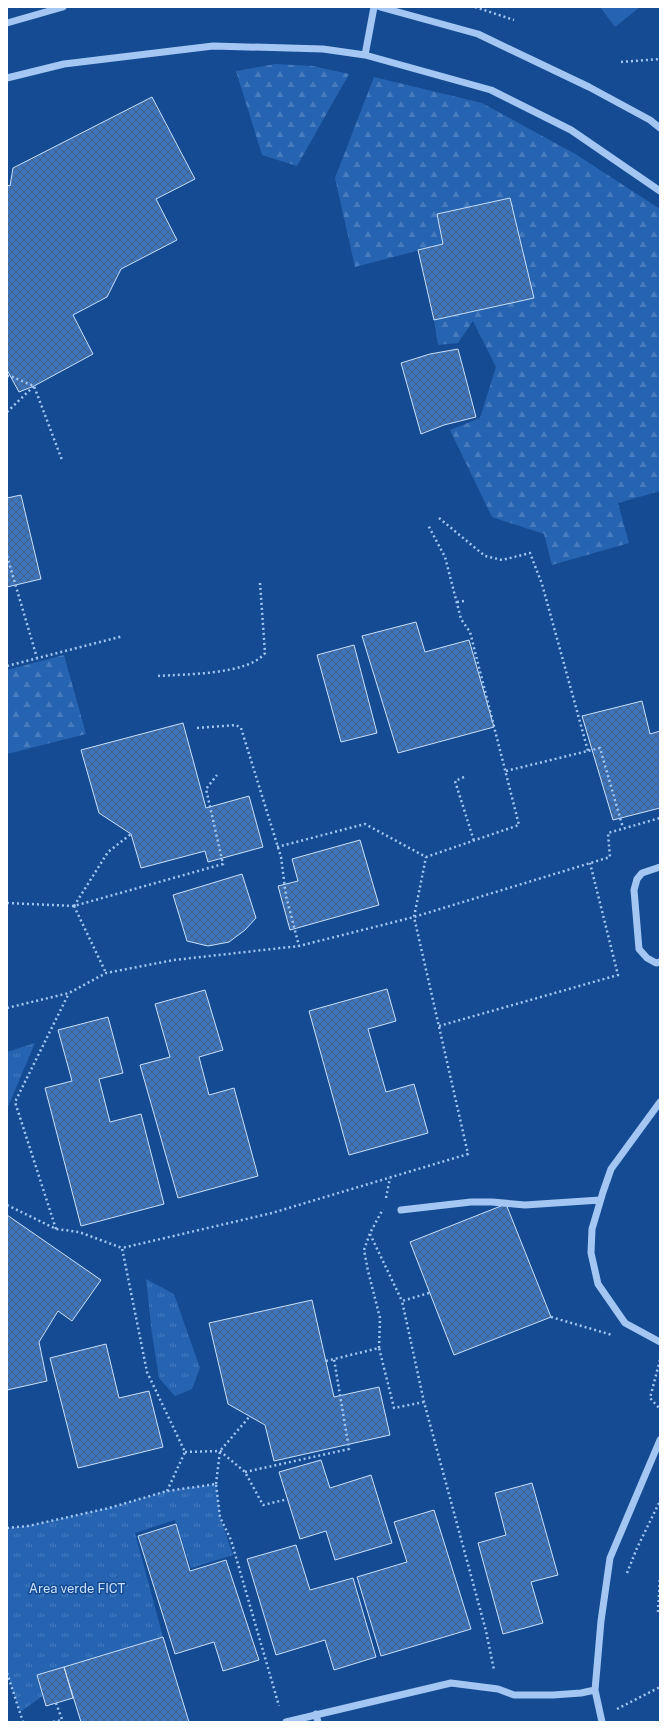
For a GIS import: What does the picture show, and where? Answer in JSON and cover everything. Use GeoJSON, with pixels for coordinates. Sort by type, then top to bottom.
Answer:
{"type":"FeatureCollection","features":[{"type":"Feature","properties":{"kind":"street"},"geometry":{"type":"LineString","coordinates":[[7,23],[63,7]]}},
{"type":"Feature","properties":{"kind":"street"},"geometry":{"type":"LineString","coordinates":[[365,55],[374,7]]}},
{"type":"Feature","properties":{"kind":"street"},"geometry":{"type":"LineString","coordinates":[[380,7],[478,34],[589,87],[650,120],[660,128]]}},
{"type":"Feature","properties":{"kind":"street"},"geometry":{"type":"LineString","coordinates":[[7,78],[64,64],[213,46],[323,48],[365,55],[491,90],[571,130],[660,191]]}},
{"type":"Feature","properties":{"kind":"street"},"geometry":{"type":"LineString","coordinates":[[660,867],[642,873],[637,879],[634,890],[639,949],[647,958],[660,962]]}},
{"type":"Feature","properties":{"kind":"street"},"geometry":{"type":"LineString","coordinates":[[660,1102],[612,1169],[600,1200],[592,1235],[591,1253],[598,1284],[625,1323],[660,1342]]}},
{"type":"Feature","properties":{"kind":"street"},"geometry":{"type":"LineString","coordinates":[[401,1210],[470,1202],[525,1205],[600,1200]]}},
{"type":"Feature","properties":{"kind":"street"},"geometry":{"type":"LineString","coordinates":[[602,1722],[595,1690],[601,1620],[610,1558],[660,1440]]}},
{"type":"Feature","properties":{"kind":"street"},"geometry":{"type":"LineString","coordinates":[[286,1722],[451,1683],[498,1689],[514,1695],[552,1696],[595,1690]]}},
{"type":"Feature","properties":{"kind":"street"},"geometry":{"type":"LineString","coordinates":[[316,1714],[318,1722]]}},
{"type":"Feature","properties":{"kind":"path"},"geometry":{"type":"LineString","coordinates":[[475,7],[514,20]]}},
{"type":"Feature","properties":{"kind":"path"},"geometry":{"type":"LineString","coordinates":[[621,62],[660,58]]}},
{"type":"Feature","properties":{"kind":"path"},"geometry":{"type":"LineString","coordinates":[[7,376],[34,386],[62,460]]}},
{"type":"Feature","properties":{"kind":"path"},"geometry":{"type":"LineString","coordinates":[[7,412],[34,386]]}},
{"type":"Feature","properties":{"kind":"path"},"geometry":{"type":"LineString","coordinates":[[440,518],[485,556],[502,560],[530,553],[542,584],[588,751]]}},
{"type":"Feature","properties":{"kind":"path"},"geometry":{"type":"LineString","coordinates":[[277,847],[365,824],[426,857],[519,825],[470,632],[461,619],[458,602],[445,557],[428,525]]}},
{"type":"Feature","properties":{"kind":"path"},"geometry":{"type":"LineString","coordinates":[[7,556],[36,658]]}},
{"type":"Feature","properties":{"kind":"path"},"geometry":{"type":"LineString","coordinates":[[158,676],[223,671],[255,662],[261,658],[265,653],[260,583]]}},
{"type":"Feature","properties":{"kind":"path"},"geometry":{"type":"LineString","coordinates":[[458,602],[464,601]]}},
{"type":"Feature","properties":{"kind":"path"},"geometry":{"type":"LineString","coordinates":[[7,666],[122,636]]}},
{"type":"Feature","properties":{"kind":"path"},"geometry":{"type":"LineString","coordinates":[[197,728],[236,725],[240,728],[281,857],[286,896],[299,946]]}},
{"type":"Feature","properties":{"kind":"path"},"geometry":{"type":"LineString","coordinates":[[506,771],[600,748],[623,828]]}},
{"type":"Feature","properties":{"kind":"path"},"geometry":{"type":"LineString","coordinates":[[7,903],[74,906],[223,864],[206,789],[217,775]]}},
{"type":"Feature","properties":{"kind":"path"},"geometry":{"type":"LineString","coordinates":[[464,777],[455,781],[474,841]]}},
{"type":"Feature","properties":{"kind":"path"},"geometry":{"type":"LineString","coordinates":[[7,1008],[69,993],[106,973],[174,960],[299,946],[414,917],[610,857],[608,833],[660,818]]}},
{"type":"Feature","properties":{"kind":"path"},"geometry":{"type":"LineString","coordinates":[[74,906],[108,852],[131,834]]}},
{"type":"Feature","properties":{"kind":"path"},"geometry":{"type":"LineString","coordinates":[[7,1205],[56,1229],[79,1232],[122,1248],[272,1213],[468,1154],[414,917],[426,857]]}},
{"type":"Feature","properties":{"kind":"path"},"geometry":{"type":"LineString","coordinates":[[439,1026],[618,975],[590,862]]}},
{"type":"Feature","properties":{"kind":"path"},"geometry":{"type":"LineString","coordinates":[[74,906],[106,973]]}},
{"type":"Feature","properties":{"kind":"path"},"geometry":{"type":"LineString","coordinates":[[56,1229],[15,1102],[69,993]]}},
{"type":"Feature","properties":{"kind":"path"},"geometry":{"type":"LineString","coordinates":[[424,1402],[394,1408],[379,1348],[380,1318],[364,1250],[370,1233],[402,1301],[424,1402],[486,1631],[498,1689]]}},
{"type":"Feature","properties":{"kind":"path"},"geometry":{"type":"LineString","coordinates":[[122,1248],[147,1372],[185,1452],[168,1491]]}},
{"type":"Feature","properties":{"kind":"path"},"geometry":{"type":"LineString","coordinates":[[402,1301],[429,1292]]}},
{"type":"Feature","properties":{"kind":"path"},"geometry":{"type":"LineString","coordinates":[[551,1318],[616,1337]]}},
{"type":"Feature","properties":{"kind":"path"},"geometry":{"type":"LineString","coordinates":[[326,1361],[379,1348]]}},
{"type":"Feature","properties":{"kind":"path"},"geometry":{"type":"LineString","coordinates":[[246,1472],[349,1449],[334,1359]]}},
{"type":"Feature","properties":{"kind":"path"},"geometry":{"type":"LineString","coordinates":[[660,1360],[650,1398],[660,1408]]}},
{"type":"Feature","properties":{"kind":"path"},"geometry":{"type":"LineString","coordinates":[[250,1416],[220,1451],[216,1484],[220,1517],[231,1540],[279,1707]]}},
{"type":"Feature","properties":{"kind":"path"},"geometry":{"type":"LineString","coordinates":[[185,1452],[220,1451],[246,1472],[263,1505],[288,1499]]}},
{"type":"Feature","properties":{"kind":"path"},"geometry":{"type":"LineString","coordinates":[[7,1528],[28,1526],[108,1508],[168,1491],[216,1484]]}},
{"type":"Feature","properties":{"kind":"path"},"geometry":{"type":"LineString","coordinates":[[626,1578],[637,1548],[660,1500]]}},
{"type":"Feature","properties":{"kind":"path"},"geometry":{"type":"LineString","coordinates":[[658,1612],[660,1577]]}},
{"type":"Feature","properties":{"kind":"path"},"geometry":{"type":"LineString","coordinates":[[7,1673],[23,1722]]}},
{"type":"Feature","properties":{"kind":"path"},"geometry":{"type":"LineString","coordinates":[[615,1710],[660,1687]]}},
{"type":"Feature","properties":{"kind":"path"},"geometry":{"type":"LineString","coordinates":[[53,1722],[62,1721],[56,1703]]}},
{"type":"Feature","properties":{"kind":"green space"},"geometry":{"type":"Polygon","coordinates":[[[600,7],[640,7],[615,27],[600,7]]]}},
{"type":"Feature","properties":{"kind":"green space"},"geometry":{"type":"Polygon","coordinates":[[[275,64],[313,66],[349,74],[297,166],[262,155],[236,71],[275,64]]]}},
{"type":"Feature","properties":{"kind":"green space"},"geometry":{"type":"Polygon","coordinates":[[[374,77],[482,103],[577,155],[660,209],[660,491],[618,503],[629,543],[552,565],[544,534],[492,517],[450,430],[480,418],[496,367],[473,321],[458,343],[438,345],[434,320],[534,298],[510,198],[437,214],[443,244],[355,267],[335,178],[374,77]]]}},
{"type":"Feature","properties":{"kind":"green space"},"geometry":{"type":"Polygon","coordinates":[[[64,655],[86,734],[7,754],[7,670],[64,655]]]}},
{"type":"Feature","properties":{"kind":"green space"},"geometry":{"type":"Polygon","coordinates":[[[35,1043],[7,1109],[7,1052],[35,1043]]]}},
{"type":"Feature","properties":{"kind":"green space"},"geometry":{"type":"Polygon","coordinates":[[[146,1279],[174,1294],[200,1368],[192,1389],[175,1396],[159,1378],[152,1334],[146,1279]]]}},
{"type":"Feature","properties":{"kind":"green space","name":"Area verde FICT"},"geometry":{"type":"Polygon","coordinates":[[[216,1484],[220,1517],[233,1555],[191,1568],[175,1520],[135,1533],[163,1637],[37,1675],[44,1695],[20,1712],[7,1673],[7,1528],[28,1526],[109,1508],[167,1491],[216,1484]]]}},
{"type":"Feature","properties":{"kind":"building"},"geometry":{"type":"Polygon","coordinates":[[[152,97],[195,179],[156,199],[177,240],[121,269],[107,297],[73,315],[93,354],[34,386],[19,392],[7,370],[7,185],[10,186],[13,168],[152,97]]]}},
{"type":"Feature","properties":{"kind":"building"},"geometry":{"type":"Polygon","coordinates":[[[510,198],[534,298],[434,320],[418,250],[443,244],[437,214],[510,198]]]}},
{"type":"Feature","properties":{"kind":"building"},"geometry":{"type":"Polygon","coordinates":[[[458,349],[476,417],[444,425],[421,434],[401,363],[430,354],[458,349]]]}},
{"type":"Feature","properties":{"kind":"building"},"geometry":{"type":"Polygon","coordinates":[[[21,495],[41,579],[7,587],[7,498],[21,495]]]}},
{"type":"Feature","properties":{"kind":"building"},"geometry":{"type":"Polygon","coordinates":[[[416,622],[425,652],[469,640],[494,727],[398,753],[362,636],[416,622]]]}},
{"type":"Feature","properties":{"kind":"building"},"geometry":{"type":"Polygon","coordinates":[[[354,645],[377,733],[341,742],[317,655],[354,645]]]}},
{"type":"Feature","properties":{"kind":"building"},"geometry":{"type":"Polygon","coordinates":[[[642,701],[650,734],[660,731],[660,808],[613,820],[582,716],[642,701]]]}},
{"type":"Feature","properties":{"kind":"building"},"geometry":{"type":"Polygon","coordinates":[[[183,723],[206,808],[249,796],[263,847],[208,862],[205,851],[141,868],[131,834],[99,813],[81,750],[183,723]]]}},
{"type":"Feature","properties":{"kind":"building"},"geometry":{"type":"Polygon","coordinates":[[[360,840],[379,905],[290,930],[278,886],[298,881],[292,859],[360,840]]]}},
{"type":"Feature","properties":{"kind":"building"},"geometry":{"type":"Polygon","coordinates":[[[242,874],[256,918],[245,930],[229,942],[208,946],[187,941],[173,895],[242,874]]]}},
{"type":"Feature","properties":{"kind":"building"},"geometry":{"type":"Polygon","coordinates":[[[387,989],[396,1021],[368,1029],[386,1092],[414,1084],[428,1133],[349,1155],[309,1011],[387,989]]]}},
{"type":"Feature","properties":{"kind":"building"},"geometry":{"type":"Polygon","coordinates":[[[205,990],[223,1050],[199,1057],[209,1095],[234,1088],[258,1176],[178,1198],[140,1065],[170,1057],[155,1004],[205,990]]]}},
{"type":"Feature","properties":{"kind":"building"},"geometry":{"type":"Polygon","coordinates":[[[108,1017],[123,1073],[99,1079],[110,1122],[141,1114],[164,1204],[81,1226],[45,1088],[72,1081],[58,1030],[108,1017]]]}},
{"type":"Feature","properties":{"kind":"building"},"geometry":{"type":"Polygon","coordinates":[[[506,1204],[551,1317],[454,1355],[410,1242],[506,1204]]]}},
{"type":"Feature","properties":{"kind":"building"},"geometry":{"type":"Polygon","coordinates":[[[7,1215],[101,1280],[72,1321],[58,1311],[39,1342],[47,1381],[7,1390],[7,1215]]]}},
{"type":"Feature","properties":{"kind":"building"},"geometry":{"type":"Polygon","coordinates":[[[312,1300],[334,1397],[379,1387],[390,1435],[274,1461],[265,1425],[228,1404],[209,1323],[312,1300]]]}},
{"type":"Feature","properties":{"kind":"building"},"geometry":{"type":"Polygon","coordinates":[[[106,1344],[119,1398],[149,1391],[163,1447],[78,1468],[50,1358],[106,1344]]]}},
{"type":"Feature","properties":{"kind":"building"},"geometry":{"type":"Polygon","coordinates":[[[321,1460],[330,1488],[371,1475],[392,1543],[335,1560],[326,1531],[300,1539],[279,1472],[321,1460]]]}},
{"type":"Feature","properties":{"kind":"building"},"geometry":{"type":"Polygon","coordinates":[[[532,1483],[558,1575],[531,1582],[543,1623],[503,1634],[478,1543],[506,1535],[495,1493],[532,1483]]]}},
{"type":"Feature","properties":{"kind":"building"},"geometry":{"type":"Polygon","coordinates":[[[434,1510],[471,1629],[381,1656],[357,1577],[407,1562],[394,1522],[434,1510]]]}},
{"type":"Feature","properties":{"kind":"building"},"geometry":{"type":"Polygon","coordinates":[[[176,1524],[190,1571],[226,1560],[259,1660],[223,1671],[214,1642],[175,1654],[138,1536],[176,1524]]]}},
{"type":"Feature","properties":{"kind":"building"},"geometry":{"type":"Polygon","coordinates":[[[296,1545],[310,1590],[353,1578],[376,1657],[334,1670],[325,1640],[276,1655],[247,1559],[296,1545]]]}},
{"type":"Feature","properties":{"kind":"building"},"geometry":{"type":"Polygon","coordinates":[[[163,1637],[189,1722],[81,1722],[64,1667],[163,1637]]]}},
{"type":"Feature","properties":{"kind":"building"},"geometry":{"type":"Polygon","coordinates":[[[64,1667],[73,1698],[46,1706],[37,1675],[64,1667]]]}}]}
